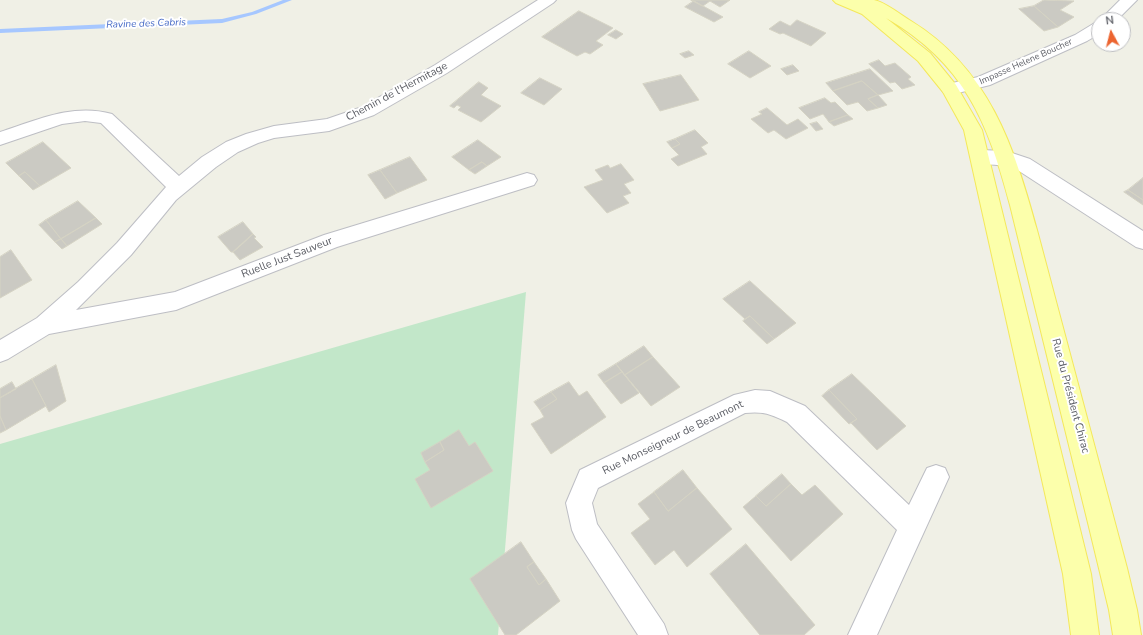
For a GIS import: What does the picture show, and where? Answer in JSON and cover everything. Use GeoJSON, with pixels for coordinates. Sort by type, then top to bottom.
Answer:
{"type":"FeatureCollection","features":[{"type":"Feature","properties":{"kind":"main road"},"geometry":{"type":"LineString","coordinates":[[842,0],[867,11],[924,58],[950,89],[972,130],[980,157],[1077,574],[1085,635]]}},
{"type":"Feature","properties":{"kind":"main road"},"geometry":{"type":"LineString","coordinates":[[863,0],[923,36],[956,66],[972,85],[985,108],[1006,158]]}},
{"type":"Feature","properties":{"kind":"main road","name":"Rue du Président Chirac"},"geometry":{"type":"LineString","coordinates":[[1006,158],[1079,431],[1123,610],[1127,635]]}},
{"type":"Feature","properties":{"kind":"street","name":"Chemin de l'Hermitage"},"geometry":{"type":"LineString","coordinates":[[0,352],[45,325],[86,288],[124,249],[169,195],[209,162],[232,147],[252,138],[274,132],[329,125],[368,110],[442,70],[548,0]]}},
{"type":"Feature","properties":{"kind":"street"},"geometry":{"type":"LineString","coordinates":[[1116,12],[1129,0]]}},
{"type":"Feature","properties":{"kind":"street","name":"Impasse Helene Boucher"},"geometry":{"type":"LineString","coordinates":[[950,89],[972,85],[1081,38],[1091,32]]}},
{"type":"Feature","properties":{"kind":"street"},"geometry":{"type":"LineString","coordinates":[[0,139],[60,118],[85,115],[106,118],[178,187]]}},
{"type":"Feature","properties":{"kind":"street"},"geometry":{"type":"LineString","coordinates":[[980,157],[1006,158],[1023,164],[1143,241]]}},
{"type":"Feature","properties":{"kind":"street","name":"Ruelle Just Sauveur"},"geometry":{"type":"LineString","coordinates":[[45,325],[176,301],[330,241],[527,180]]}},
{"type":"Feature","properties":{"kind":"street","name":"Rue Monseigneur de Beaumont"},"geometry":{"type":"LineString","coordinates":[[654,634],[585,530],[579,504],[589,479],[742,404],[770,402],[796,414],[912,527]]}},
{"type":"Feature","properties":{"kind":"street"},"geometry":{"type":"LineString","coordinates":[[862,635],[936,477]]}},
{"type":"Feature","properties":{"kind":"green space"},"geometry":{"type":"Polygon","coordinates":[[[526,292],[498,635],[0,635],[0,444],[526,292]]]}},
{"type":"Feature","properties":{"kind":"building"},"geometry":{"type":"Polygon","coordinates":[[[691,0],[730,0],[720,7],[710,1],[703,6],[691,0]]]}},
{"type":"Feature","properties":{"kind":"building"},"geometry":{"type":"Polygon","coordinates":[[[1044,0],[1074,1],[1060,10],[1074,17],[1058,27],[1034,6],[1044,0]]]}},
{"type":"Feature","properties":{"kind":"building"},"geometry":{"type":"Polygon","coordinates":[[[694,1],[723,17],[714,22],[685,7],[694,1]]]}},
{"type":"Feature","properties":{"kind":"building"},"geometry":{"type":"Polygon","coordinates":[[[1034,6],[1058,27],[1044,31],[1019,9],[1034,6]]]}},
{"type":"Feature","properties":{"kind":"building"},"geometry":{"type":"Polygon","coordinates":[[[579,11],[613,28],[596,41],[603,45],[590,54],[585,52],[577,56],[542,37],[579,11]]]}},
{"type":"Feature","properties":{"kind":"building"},"geometry":{"type":"Polygon","coordinates":[[[797,20],[826,33],[811,46],[783,33],[780,34],[769,29],[780,21],[790,26],[797,20]]]}},
{"type":"Feature","properties":{"kind":"building"},"geometry":{"type":"Polygon","coordinates":[[[616,30],[623,34],[616,39],[608,35],[616,30]]]}},
{"type":"Feature","properties":{"kind":"building"},"geometry":{"type":"Polygon","coordinates":[[[689,51],[694,55],[685,58],[680,54],[689,51]]]}},
{"type":"Feature","properties":{"kind":"building"},"geometry":{"type":"Polygon","coordinates":[[[749,51],[771,66],[750,78],[728,64],[749,51]]]}},
{"type":"Feature","properties":{"kind":"building"},"geometry":{"type":"Polygon","coordinates":[[[879,60],[885,66],[895,63],[911,77],[908,79],[915,85],[902,89],[895,82],[890,83],[869,64],[879,60]]]}},
{"type":"Feature","properties":{"kind":"building"},"geometry":{"type":"Polygon","coordinates":[[[793,65],[799,71],[787,75],[781,69],[793,65]]]}},
{"type":"Feature","properties":{"kind":"building"},"geometry":{"type":"Polygon","coordinates":[[[870,69],[893,91],[878,95],[862,81],[833,91],[826,83],[870,69]]]}},
{"type":"Feature","properties":{"kind":"building"},"geometry":{"type":"Polygon","coordinates":[[[681,75],[699,100],[660,111],[643,84],[681,75]]]}},
{"type":"Feature","properties":{"kind":"building"},"geometry":{"type":"Polygon","coordinates":[[[540,78],[562,89],[544,105],[521,93],[540,78]]]}},
{"type":"Feature","properties":{"kind":"building"},"geometry":{"type":"Polygon","coordinates":[[[862,81],[878,95],[868,99],[878,108],[867,111],[858,102],[847,105],[833,91],[862,81]]]}},
{"type":"Feature","properties":{"kind":"building"},"geometry":{"type":"Polygon","coordinates":[[[479,82],[488,88],[481,95],[501,106],[481,122],[458,110],[461,107],[457,105],[454,108],[450,106],[479,82]]]}},
{"type":"Feature","properties":{"kind":"building"},"geometry":{"type":"Polygon","coordinates":[[[878,95],[887,105],[878,108],[868,99],[878,95]]]}},
{"type":"Feature","properties":{"kind":"building"},"geometry":{"type":"Polygon","coordinates":[[[825,98],[831,103],[835,102],[848,115],[829,122],[823,114],[810,119],[799,108],[825,98]]]}},
{"type":"Feature","properties":{"kind":"building"},"geometry":{"type":"Polygon","coordinates":[[[767,108],[787,125],[798,119],[808,128],[786,139],[774,130],[768,133],[751,119],[762,114],[759,112],[767,108]]]}},
{"type":"Feature","properties":{"kind":"building"},"geometry":{"type":"Polygon","coordinates":[[[848,115],[853,119],[834,126],[829,122],[848,115]]]}},
{"type":"Feature","properties":{"kind":"building"},"geometry":{"type":"Polygon","coordinates":[[[817,122],[823,129],[816,131],[810,124],[817,122]]]}},
{"type":"Feature","properties":{"kind":"building"},"geometry":{"type":"Polygon","coordinates":[[[695,130],[708,143],[701,147],[707,154],[678,166],[671,159],[679,155],[672,148],[680,144],[675,139],[695,130]]]}},
{"type":"Feature","properties":{"kind":"building"},"geometry":{"type":"Polygon","coordinates":[[[675,139],[680,144],[672,148],[667,142],[675,139]]]}},
{"type":"Feature","properties":{"kind":"building"},"geometry":{"type":"Polygon","coordinates":[[[478,140],[501,157],[487,166],[482,162],[469,170],[452,157],[478,140]]]}},
{"type":"Feature","properties":{"kind":"building"},"geometry":{"type":"Polygon","coordinates":[[[43,142],[71,168],[40,186],[25,172],[19,176],[6,163],[43,142]]]}},
{"type":"Feature","properties":{"kind":"building"},"geometry":{"type":"Polygon","coordinates":[[[410,157],[427,180],[397,193],[380,170],[410,157]]]}},
{"type":"Feature","properties":{"kind":"building"},"geometry":{"type":"Polygon","coordinates":[[[482,162],[487,166],[475,174],[469,170],[482,162]]]}},
{"type":"Feature","properties":{"kind":"building"},"geometry":{"type":"Polygon","coordinates":[[[621,164],[634,180],[624,184],[631,193],[623,196],[629,203],[607,213],[584,187],[603,180],[595,170],[608,165],[610,168],[621,164]]]}},
{"type":"Feature","properties":{"kind":"building"},"geometry":{"type":"Polygon","coordinates":[[[380,170],[397,193],[385,199],[368,175],[380,170]]]}},
{"type":"Feature","properties":{"kind":"building"},"geometry":{"type":"Polygon","coordinates":[[[25,172],[40,186],[33,190],[19,176],[25,172]]]}},
{"type":"Feature","properties":{"kind":"building"},"geometry":{"type":"Polygon","coordinates":[[[1143,178],[1143,200],[1128,190],[1143,178]]]}},
{"type":"Feature","properties":{"kind":"building"},"geometry":{"type":"Polygon","coordinates":[[[1128,190],[1143,200],[1143,205],[1124,192],[1128,190]]]}},
{"type":"Feature","properties":{"kind":"building"},"geometry":{"type":"Polygon","coordinates":[[[78,201],[96,218],[61,239],[46,220],[78,201]]]}},
{"type":"Feature","properties":{"kind":"building"},"geometry":{"type":"Polygon","coordinates":[[[96,218],[102,224],[67,246],[61,239],[96,218]]]}},
{"type":"Feature","properties":{"kind":"building"},"geometry":{"type":"Polygon","coordinates":[[[46,220],[61,239],[55,242],[39,225],[46,220]]]}},
{"type":"Feature","properties":{"kind":"building"},"geometry":{"type":"Polygon","coordinates":[[[243,222],[253,234],[233,252],[231,252],[218,237],[243,222]]]}},
{"type":"Feature","properties":{"kind":"building"},"geometry":{"type":"Polygon","coordinates":[[[253,234],[256,237],[254,238],[263,247],[240,260],[233,252],[253,234]]]}},
{"type":"Feature","properties":{"kind":"building"},"geometry":{"type":"Polygon","coordinates":[[[61,239],[67,246],[62,249],[55,242],[61,239]]]}},
{"type":"Feature","properties":{"kind":"building"},"geometry":{"type":"Polygon","coordinates":[[[11,250],[32,280],[0,298],[0,257],[11,250]]]}},
{"type":"Feature","properties":{"kind":"building"},"geometry":{"type":"Polygon","coordinates":[[[750,281],[796,323],[774,339],[750,316],[745,319],[723,299],[750,281]]]}},
{"type":"Feature","properties":{"kind":"building"},"geometry":{"type":"Polygon","coordinates":[[[750,316],[774,339],[767,344],[743,321],[750,316]]]}},
{"type":"Feature","properties":{"kind":"building"},"geometry":{"type":"Polygon","coordinates":[[[644,346],[653,357],[625,375],[616,364],[644,346]]]}},
{"type":"Feature","properties":{"kind":"building"},"geometry":{"type":"Polygon","coordinates":[[[653,357],[680,387],[651,406],[625,375],[653,357]]]}},
{"type":"Feature","properties":{"kind":"building"},"geometry":{"type":"Polygon","coordinates":[[[616,364],[622,372],[604,383],[598,375],[616,364]]]}},
{"type":"Feature","properties":{"kind":"building"},"geometry":{"type":"Polygon","coordinates":[[[56,365],[66,401],[49,412],[32,379],[56,365]]]}},
{"type":"Feature","properties":{"kind":"building"},"geometry":{"type":"Polygon","coordinates":[[[622,372],[639,393],[621,404],[604,383],[622,372]]]}},
{"type":"Feature","properties":{"kind":"building"},"geometry":{"type":"Polygon","coordinates":[[[852,374],[906,426],[877,450],[851,423],[857,419],[829,390],[852,374]]]}},
{"type":"Feature","properties":{"kind":"building"},"geometry":{"type":"Polygon","coordinates":[[[32,379],[46,406],[6,430],[0,416],[0,398],[32,379]]]}},
{"type":"Feature","properties":{"kind":"building"},"geometry":{"type":"Polygon","coordinates":[[[12,382],[16,389],[0,398],[0,389],[12,382]]]}},
{"type":"Feature","properties":{"kind":"building"},"geometry":{"type":"Polygon","coordinates":[[[569,382],[579,396],[587,391],[606,417],[551,454],[531,424],[544,417],[540,410],[557,399],[551,392],[569,382]]]}},
{"type":"Feature","properties":{"kind":"building"},"geometry":{"type":"Polygon","coordinates":[[[829,390],[857,419],[849,424],[822,396],[829,390]]]}},
{"type":"Feature","properties":{"kind":"building"},"geometry":{"type":"Polygon","coordinates":[[[551,392],[557,399],[540,410],[534,402],[551,392]]]}},
{"type":"Feature","properties":{"kind":"building"},"geometry":{"type":"Polygon","coordinates":[[[0,416],[6,430],[0,433],[0,416]]]}},
{"type":"Feature","properties":{"kind":"building"},"geometry":{"type":"Polygon","coordinates":[[[459,430],[469,446],[475,442],[493,471],[431,508],[415,479],[430,470],[425,462],[444,450],[440,442],[459,430]]]}},
{"type":"Feature","properties":{"kind":"building"},"geometry":{"type":"Polygon","coordinates":[[[440,442],[444,450],[425,462],[421,453],[440,442]]]}},
{"type":"Feature","properties":{"kind":"building"},"geometry":{"type":"Polygon","coordinates":[[[683,470],[697,488],[668,511],[654,492],[683,470]]]}},
{"type":"Feature","properties":{"kind":"building"},"geometry":{"type":"Polygon","coordinates":[[[782,474],[791,484],[766,506],[756,496],[782,474]]]}},
{"type":"Feature","properties":{"kind":"building"},"geometry":{"type":"Polygon","coordinates":[[[791,484],[802,495],[815,485],[843,514],[791,561],[743,507],[756,496],[766,506],[791,484]]]}},
{"type":"Feature","properties":{"kind":"building"},"geometry":{"type":"Polygon","coordinates":[[[697,488],[732,529],[687,567],[674,550],[655,565],[631,533],[650,519],[638,504],[654,492],[668,511],[697,488]]]}},
{"type":"Feature","properties":{"kind":"building"},"geometry":{"type":"Polygon","coordinates":[[[521,542],[534,562],[527,567],[539,585],[546,579],[560,601],[516,635],[505,635],[470,579],[521,542]]]}},
{"type":"Feature","properties":{"kind":"building"},"geometry":{"type":"Polygon","coordinates":[[[746,544],[815,625],[804,635],[760,635],[710,574],[746,544]]]}},
{"type":"Feature","properties":{"kind":"building"},"geometry":{"type":"Polygon","coordinates":[[[534,562],[546,579],[539,585],[527,567],[534,562]]]}},
{"type":"Feature","properties":{"kind":"waterway","name":"Ravine des Cabris"},"geometry":{"type":"LineString","coordinates":[[0,31],[222,21],[254,13],[289,0]]}}]}
